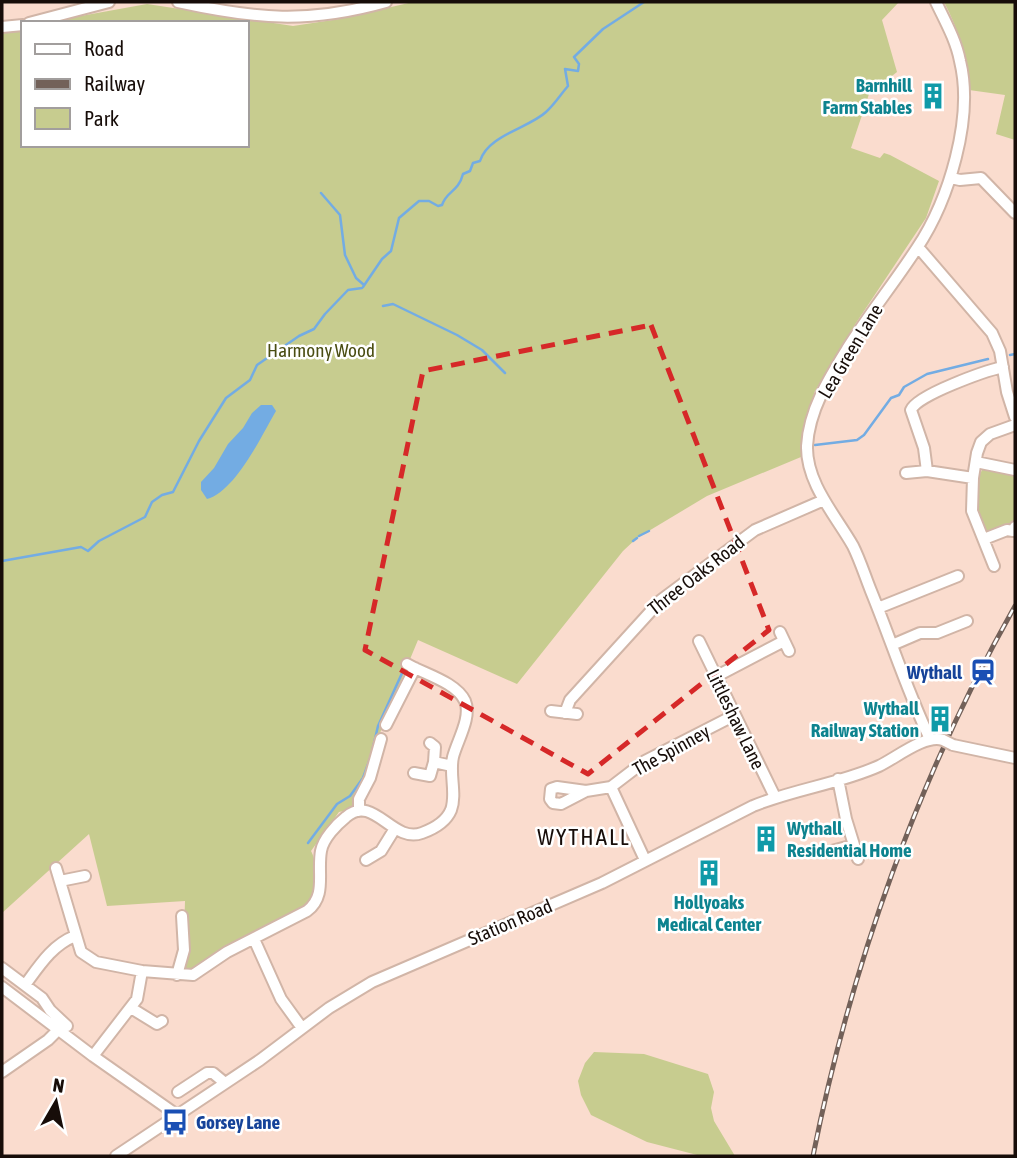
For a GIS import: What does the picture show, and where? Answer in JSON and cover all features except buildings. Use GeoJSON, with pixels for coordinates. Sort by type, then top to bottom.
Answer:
{"type":"FeatureCollection","features":[{"type":"Feature","properties":{"kind":"street"},"geometry":{"type":"LineString","coordinates":[[36,21],[96,3],[109,2]]}},
{"type":"Feature","properties":{"kind":"street"},"geometry":{"type":"LineString","coordinates":[[178,2],[269,18],[295,18],[341,7],[386,2]]}},
{"type":"Feature","properties":{"kind":"street","name":"Lea Green Lane"},"geometry":{"type":"LineString","coordinates":[[930,739],[853,548],[824,500],[808,459],[808,436],[826,385],[844,354],[918,247],[951,178],[961,125],[961,62],[936,2]]}},
{"type":"Feature","properties":{"kind":"street"},"geometry":{"type":"LineString","coordinates":[[2,27],[21,25]]}},
{"type":"Feature","properties":{"kind":"street"},"geometry":{"type":"LineString","coordinates":[[951,178],[981,178],[1015,213]]}},
{"type":"Feature","properties":{"kind":"street"},"geometry":{"type":"LineString","coordinates":[[918,247],[988,327],[1000,351],[1007,392],[1015,417]]}},
{"type":"Feature","properties":{"kind":"street"},"geometry":{"type":"LineString","coordinates":[[928,471],[924,448],[911,414],[915,402],[992,369],[1015,363]]}},
{"type":"Feature","properties":{"kind":"street"},"geometry":{"type":"LineString","coordinates":[[994,566],[972,512],[973,478],[978,447],[986,437],[1015,425]]}},
{"type":"Feature","properties":{"kind":"street"},"geometry":{"type":"LineString","coordinates":[[976,462],[1015,470]]}},
{"type":"Feature","properties":{"kind":"street"},"geometry":{"type":"LineString","coordinates":[[906,473],[928,471],[973,478]]}},
{"type":"Feature","properties":{"kind":"street","name":"Three Oaks Road"},"geometry":{"type":"LineString","coordinates":[[565,713],[570,700],[661,600],[755,530],[824,500]]}},
{"type":"Feature","properties":{"kind":"street"},"geometry":{"type":"LineString","coordinates":[[984,539],[1007,530],[1013,531],[1015,527]]}},
{"type":"Feature","properties":{"kind":"street"},"geometry":{"type":"LineString","coordinates":[[878,608],[958,576]]}},
{"type":"Feature","properties":{"kind":"street"},"geometry":{"type":"LineString","coordinates":[[892,645],[919,633],[937,633],[967,621]]}},
{"type":"Feature","properties":{"kind":"street","name":"Littleshaw Lane"},"geometry":{"type":"LineString","coordinates":[[699,640],[733,716],[775,797]]}},
{"type":"Feature","properties":{"kind":"street"},"geometry":{"type":"LineString","coordinates":[[715,677],[785,641]]}},
{"type":"Feature","properties":{"kind":"street"},"geometry":{"type":"LineString","coordinates":[[56,868],[82,952],[96,962],[142,971],[192,975],[314,905],[320,894],[321,850],[326,839],[346,817],[359,811],[377,815],[394,830],[411,835],[420,834],[440,823],[448,815],[453,804],[452,766],[465,721],[465,701],[454,688],[411,666],[386,725]]}},
{"type":"Feature","properties":{"kind":"street"},"geometry":{"type":"LineString","coordinates":[[551,711],[577,715]]}},
{"type":"Feature","properties":{"kind":"street","name":"The Spinney"},"geometry":{"type":"LineString","coordinates":[[586,791],[611,787],[645,761],[733,716]]}},
{"type":"Feature","properties":{"kind":"street"},"geometry":{"type":"LineString","coordinates":[[359,811],[359,799],[370,778],[381,739]]}},
{"type":"Feature","properties":{"kind":"street"},"geometry":{"type":"LineString","coordinates":[[930,739],[1015,758]]}},
{"type":"Feature","properties":{"kind":"street","name":"Station Road"},"geometry":{"type":"LineString","coordinates":[[116,1156],[260,1060],[329,1008],[372,982],[559,902],[775,797],[877,766],[930,739]]}},
{"type":"Feature","properties":{"kind":"street"},"geometry":{"type":"LineString","coordinates":[[414,773],[430,776],[435,747],[430,743]]}},
{"type":"Feature","properties":{"kind":"street"},"geometry":{"type":"LineString","coordinates":[[434,762],[452,766]]}},
{"type":"Feature","properties":{"kind":"street"},"geometry":{"type":"LineString","coordinates":[[838,779],[858,859]]}},
{"type":"Feature","properties":{"kind":"street","name":"The Spinney"},"geometry":{"type":"LineString","coordinates":[[611,787],[645,860]]}},
{"type":"Feature","properties":{"kind":"street"},"geometry":{"type":"LineString","coordinates":[[366,860],[381,851],[394,830]]}},
{"type":"Feature","properties":{"kind":"street"},"geometry":{"type":"LineString","coordinates":[[828,852],[854,845]]}},
{"type":"Feature","properties":{"kind":"street"},"geometry":{"type":"LineString","coordinates":[[60,881],[85,876]]}},
{"type":"Feature","properties":{"kind":"street"},"geometry":{"type":"LineString","coordinates":[[177,975],[184,950],[182,916]]}},
{"type":"Feature","properties":{"kind":"street"},"geometry":{"type":"LineString","coordinates":[[25,985],[52,951],[75,936]]}},
{"type":"Feature","properties":{"kind":"street"},"geometry":{"type":"LineString","coordinates":[[254,939],[281,999],[302,1028]]}},
{"type":"Feature","properties":{"kind":"street"},"geometry":{"type":"LineString","coordinates":[[2,968],[42,998],[63,1028]]}},
{"type":"Feature","properties":{"kind":"street"},"geometry":{"type":"LineString","coordinates":[[93,1056],[137,999],[142,971]]}},
{"type":"Feature","properties":{"kind":"street"},"geometry":{"type":"LineString","coordinates":[[2,987],[63,1028],[93,1056],[177,1115]]}},
{"type":"Feature","properties":{"kind":"street"},"geometry":{"type":"LineString","coordinates":[[131,1008],[157,1024],[162,1021]]}},
{"type":"Feature","properties":{"kind":"street"},"geometry":{"type":"LineString","coordinates":[[2,1072],[63,1028]]}},
{"type":"Feature","properties":{"kind":"street"},"geometry":{"type":"LineString","coordinates":[[178,1092],[207,1073],[213,1073],[225,1083]]}},
{"type":"Feature","properties":{"kind":"highlighted area"},"geometry":{"type":"Polygon","coordinates":[[[651,325],[769,630],[588,774],[365,650],[423,371],[651,325]]]}},
{"type":"Feature","properties":{"kind":"green space","name":"Harmony Wood"},"geometry":{"type":"Polygon","coordinates":[[[413,2],[899,2],[882,20],[897,72],[869,94],[851,148],[880,158],[884,153],[890,155],[939,181],[926,218],[856,323],[815,391],[803,429],[801,457],[707,496],[637,538],[623,551],[517,684],[418,640],[383,724],[356,808],[339,812],[311,851],[315,877],[309,903],[193,968],[183,969],[185,901],[107,906],[89,834],[2,913],[2,30],[21,28],[21,147],[248,147],[248,21],[53,21],[147,4],[293,26],[339,19],[413,2]]]}},
{"type":"Feature","properties":{"kind":"green space"},"geometry":{"type":"Polygon","coordinates":[[[944,2],[1015,2],[1015,140],[996,134],[1005,95],[969,90],[961,45],[944,2]]]}},
{"type":"Feature","properties":{"kind":"green space"},"geometry":{"type":"Polygon","coordinates":[[[987,469],[1015,474],[1015,518],[1010,527],[989,532],[984,530],[976,512],[980,474],[987,469]]]}},
{"type":"Feature","properties":{"kind":"green space"},"geometry":{"type":"Polygon","coordinates":[[[594,1052],[644,1054],[708,1074],[714,1092],[711,1108],[714,1121],[735,1156],[701,1156],[647,1142],[591,1115],[581,1095],[578,1081],[585,1063],[594,1052]]]}},
{"type":"Feature","properties":{"kind":"water"},"geometry":{"type":"Polygon","coordinates":[[[261,405],[272,405],[276,411],[263,434],[228,486],[207,499],[201,490],[201,482],[214,468],[228,444],[252,413],[261,405]]]}},
{"type":"Feature","properties":{"kind":"waterway"},"geometry":{"type":"LineString","coordinates":[[363,287],[382,259],[391,251],[399,218],[419,201],[442,205],[463,174],[470,171],[473,163],[480,161],[491,145],[539,118],[552,106],[568,86],[565,69],[578,71],[579,64],[574,57],[603,29],[644,2]]}},
{"type":"Feature","properties":{"kind":"waterway"},"geometry":{"type":"LineString","coordinates":[[321,193],[340,215],[345,255],[356,278],[364,285]]}},
{"type":"Feature","properties":{"kind":"waterway"},"geometry":{"type":"LineString","coordinates":[[2,561],[81,547],[88,551],[99,541],[145,517],[152,502],[173,492],[199,441],[226,398],[250,380],[257,365],[314,329],[348,290],[362,288]]}},
{"type":"Feature","properties":{"kind":"waterway"},"geometry":{"type":"LineString","coordinates":[[383,306],[393,304],[457,335],[482,350],[505,373]]}},
{"type":"Feature","properties":{"kind":"waterway"},"geometry":{"type":"LineString","coordinates":[[1010,355],[1015,354]]}},
{"type":"Feature","properties":{"kind":"waterway"},"geometry":{"type":"LineString","coordinates":[[815,445],[857,440],[864,435],[891,398],[899,395],[904,387],[927,374],[988,359]]}},
{"type":"Feature","properties":{"kind":"waterway"},"geometry":{"type":"LineString","coordinates":[[639,536],[649,531]]}},
{"type":"Feature","properties":{"kind":"waterway"},"geometry":{"type":"LineString","coordinates":[[633,541],[637,538]]}},
{"type":"Feature","properties":{"kind":"waterway"},"geometry":{"type":"LineString","coordinates":[[308,843],[337,804],[350,796],[363,778],[378,726],[403,671]]}},
{"type":"Feature","properties":{"kind":"railway"},"geometry":{"type":"LineString","coordinates":[[813,1156],[847,1013],[892,873],[948,737],[1015,606]]}},
{"type":"Feature","properties":{"kind":"place","name":"Barnhill Farm Stables"},"geometry":{"type":"Point","coordinates":[933,96]}},
{"type":"Feature","properties":{"kind":"place","name":"Wythall"},"geometry":{"type":"Point","coordinates":[983,672]}},
{"type":"Feature","properties":{"kind":"place","name":"Wythall Railway Station"},"geometry":{"type":"Point","coordinates":[940,719]}},
{"type":"Feature","properties":{"kind":"place","name":"Wythall Residential Home"},"geometry":{"type":"Point","coordinates":[766,839]}},
{"type":"Feature","properties":{"kind":"place","name":"Hollyoaks Medical Center"},"geometry":{"type":"Point","coordinates":[709,873]}},
{"type":"Feature","properties":{"kind":"place","name":"Gorsey Lane"},"geometry":{"type":"Point","coordinates":[175,1122]}},
{"type":"Feature","properties":{"kind":"district","name":"WYTHALL"},"geometry":{"type":"Point","coordinates":[584,837]}}]}
